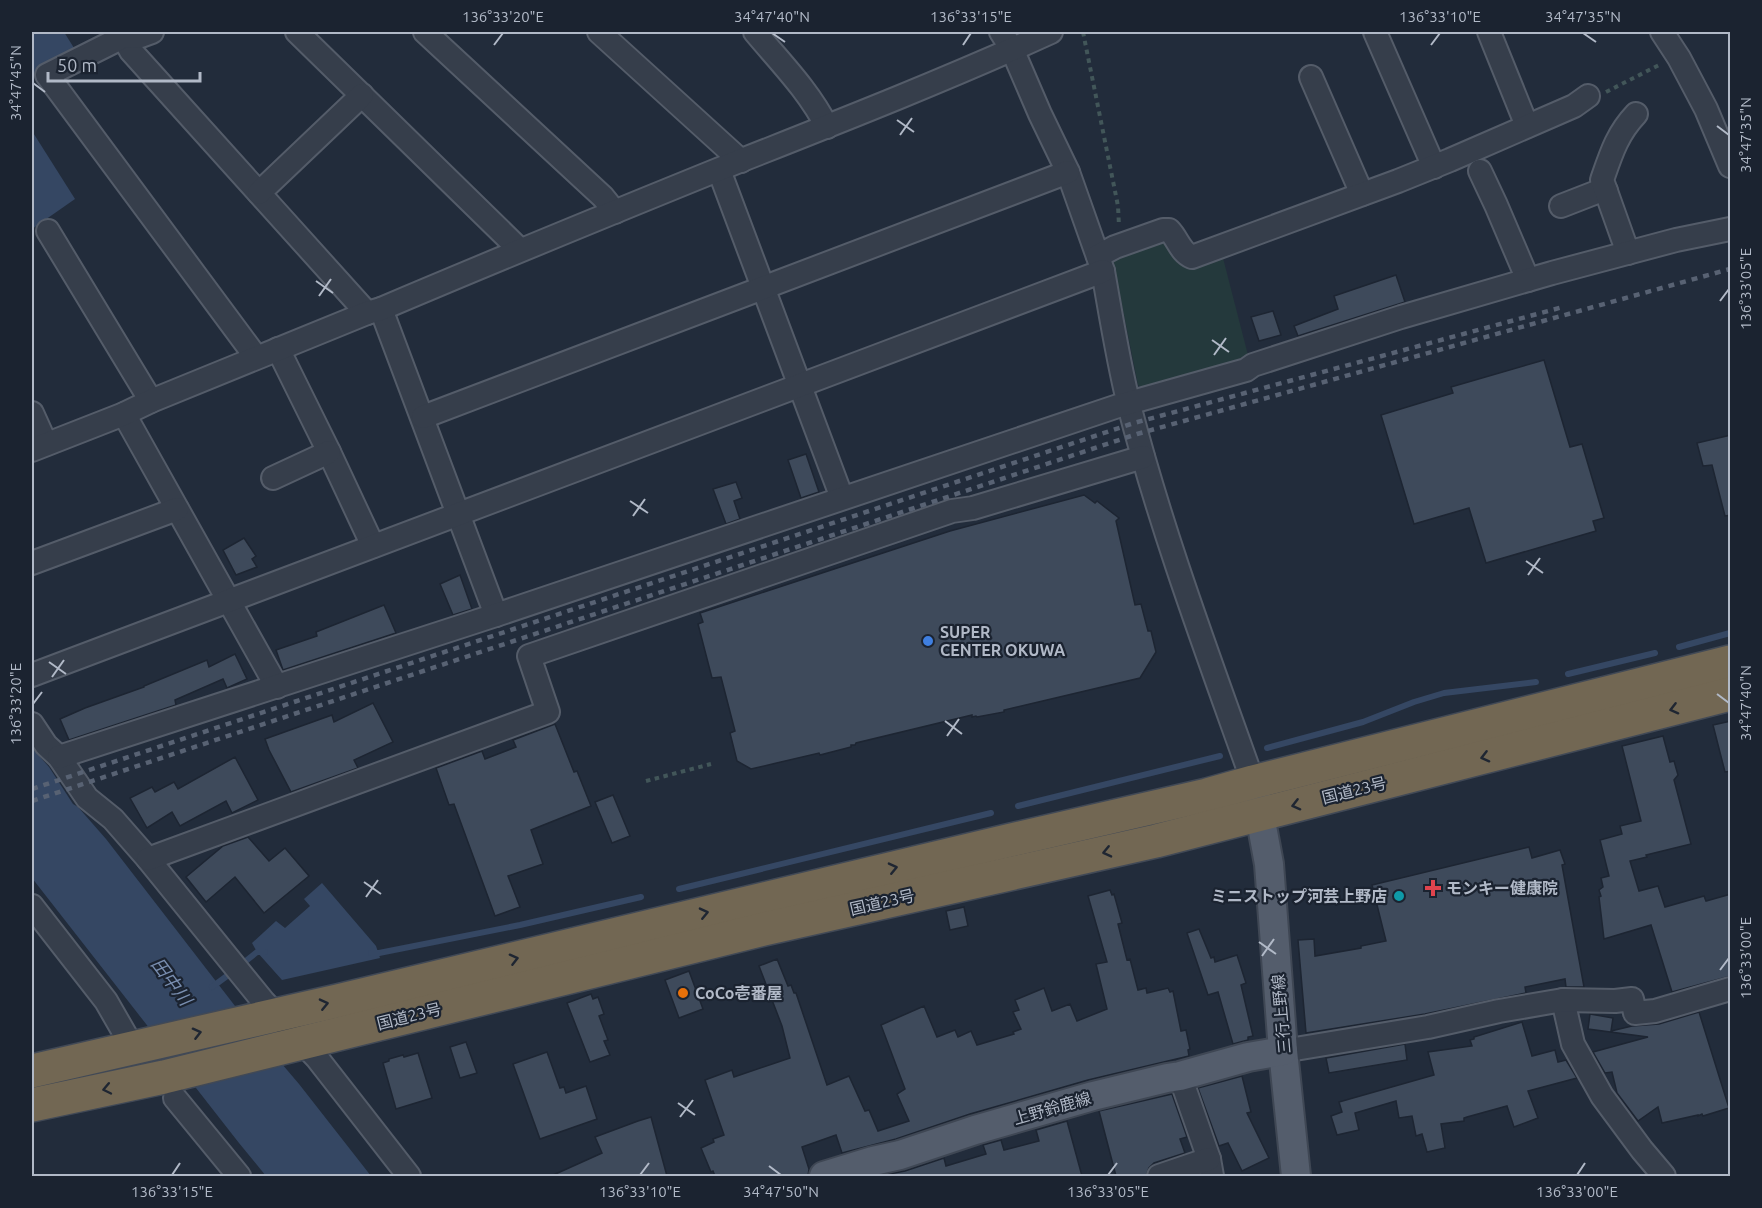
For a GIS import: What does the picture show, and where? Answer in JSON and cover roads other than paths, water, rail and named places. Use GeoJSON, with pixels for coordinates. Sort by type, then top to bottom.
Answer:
{"type":"FeatureCollection","features":[{"type":"Feature","properties":{"kind":"highway","name":"国道23号"},"geometry":{"type":"LineString","coordinates":[[32,1071],[1207,795],[1731,662]]}},
{"type":"Feature","properties":{"kind":"highway","name":"国道23号"},"geometry":{"type":"LineString","coordinates":[[32,1106],[170,1087],[296,1044],[764,928],[1145,843],[1731,694]]}},
{"type":"Feature","properties":{"kind":"main road","name":"三行上野線"},"geometry":{"type":"LineString","coordinates":[[1253,782],[1269,864],[1283,1051],[1296,1176]]}},
{"type":"Feature","properties":{"kind":"main road","name":"上野鈴鹿線"},"geometry":{"type":"LineString","coordinates":[[824,1176],[1093,1096],[1180,1076],[1248,1057],[1283,1051]]}},
{"type":"Feature","properties":{"kind":"street"},"geometry":{"type":"LineString","coordinates":[[152,32],[141,36],[123,34],[47,75],[256,357]]}},
{"type":"Feature","properties":{"kind":"street"},"geometry":{"type":"LineString","coordinates":[[297,32],[520,250]]}},
{"type":"Feature","properties":{"kind":"street"},"geometry":{"type":"LineString","coordinates":[[425,32],[603,197],[615,212]]}},
{"type":"Feature","properties":{"kind":"street"},"geometry":{"type":"LineString","coordinates":[[599,32],[741,161]]}},
{"type":"Feature","properties":{"kind":"street"},"geometry":{"type":"LineString","coordinates":[[755,32],[807,94],[827,127]]}},
{"type":"Feature","properties":{"kind":"street"},"geometry":{"type":"LineString","coordinates":[[32,413],[39,447],[827,127],[1007,40],[1051,32]]}},
{"type":"Feature","properties":{"kind":"street"},"geometry":{"type":"LineString","coordinates":[[1375,32],[1434,167]]}},
{"type":"Feature","properties":{"kind":"street"},"geometry":{"type":"LineString","coordinates":[[1489,32],[1527,126]]}},
{"type":"Feature","properties":{"kind":"street"},"geometry":{"type":"LineString","coordinates":[[1662,32],[1679,58],[1706,109],[1731,166]]}},
{"type":"Feature","properties":{"kind":"street"},"geometry":{"type":"LineString","coordinates":[[123,34],[131,51],[259,193],[374,311],[423,417],[496,615]]}},
{"type":"Feature","properties":{"kind":"street"},"geometry":{"type":"LineString","coordinates":[[1007,40],[1105,258],[1128,403],[1143,457],[1208,655],[1253,782]]}},
{"type":"Feature","properties":{"kind":"street"},"geometry":{"type":"LineString","coordinates":[[1311,77],[1362,194]]}},
{"type":"Feature","properties":{"kind":"street"},"geometry":{"type":"LineString","coordinates":[[259,193],[362,95]]}},
{"type":"Feature","properties":{"kind":"street"},"geometry":{"type":"LineString","coordinates":[[32,675],[800,384],[1105,258],[1163,230],[1169,230],[1176,237],[1184,254],[1192,257],[1434,167],[1574,106],[1588,96]]}},
{"type":"Feature","properties":{"kind":"street"},"geometry":{"type":"LineString","coordinates":[[1628,253],[1602,180],[1624,127],[1636,114]]}},
{"type":"Feature","properties":{"kind":"street"},"geometry":{"type":"LineString","coordinates":[[718,170],[842,498]]}},
{"type":"Feature","properties":{"kind":"street"},"geometry":{"type":"LineString","coordinates":[[1480,171],[1528,280]]}},
{"type":"Feature","properties":{"kind":"street"},"geometry":{"type":"LineString","coordinates":[[423,417],[1068,172]]}},
{"type":"Feature","properties":{"kind":"street"},"geometry":{"type":"LineString","coordinates":[[1561,206],[1597,192],[1606,191]]}},
{"type":"Feature","properties":{"kind":"street"},"geometry":{"type":"LineString","coordinates":[[59,757],[496,615],[1128,403],[1246,369],[1316,344],[1528,280],[1676,240],[1731,229]]}},
{"type":"Feature","properties":{"kind":"street"},"geometry":{"type":"LineString","coordinates":[[48,231],[152,400]]}},
{"type":"Feature","properties":{"kind":"street"},"geometry":{"type":"LineString","coordinates":[[278,349],[373,546]]}},
{"type":"Feature","properties":{"kind":"street"},"geometry":{"type":"LineString","coordinates":[[124,414],[277,687]]}},
{"type":"Feature","properties":{"kind":"street"},"geometry":{"type":"LineString","coordinates":[[273,478],[329,452]]}},
{"type":"Feature","properties":{"kind":"street"},"geometry":{"type":"LineString","coordinates":[[148,859],[548,712],[529,656],[952,511],[974,508],[1143,457]]}},
{"type":"Feature","properties":{"kind":"street"},"geometry":{"type":"LineString","coordinates":[[32,563],[177,509]]}},
{"type":"Feature","properties":{"kind":"street"},"geometry":{"type":"LineString","coordinates":[[32,724],[46,745],[59,757],[87,798],[113,819],[148,859],[271,1016],[296,1044],[323,1065],[409,1176]]}},
{"type":"Feature","properties":{"kind":"street"},"geometry":{"type":"LineString","coordinates":[[32,909],[106,1001],[137,1047]]}},
{"type":"Feature","properties":{"kind":"street"},"geometry":{"type":"LineString","coordinates":[[1283,1051],[1428,1027],[1563,1000],[1632,999],[1635,1013],[1654,1011],[1731,989]]}},
{"type":"Feature","properties":{"kind":"street"},"geometry":{"type":"LineString","coordinates":[[1563,1000],[1573,1044],[1602,1096],[1664,1176]]}},
{"type":"Feature","properties":{"kind":"street"},"geometry":{"type":"LineString","coordinates":[[1159,1176],[1210,1168],[1180,1076]]}},
{"type":"Feature","properties":{"kind":"street"},"geometry":{"type":"LineString","coordinates":[[170,1087],[239,1176]]}},
{"type":"Feature","properties":{"kind":"water"},"geometry":{"type":"Polygon","coordinates":[[[32,32],[64,32],[74,48],[32,76],[32,32]]]}},
{"type":"Feature","properties":{"kind":"water"},"geometry":{"type":"Polygon","coordinates":[[[32,131],[75,199],[32,229],[32,131]]]}},
{"type":"Feature","properties":{"kind":"water","name":"田中川"},"geometry":{"type":"Polygon","coordinates":[[[32,748],[49,767],[73,804],[106,839],[259,1037],[371,1176],[266,1176],[239,1143],[32,878],[32,748]]]}},
{"type":"Feature","properties":{"kind":"water"},"geometry":{"type":"Polygon","coordinates":[[[322,883],[376,946],[380,958],[282,980],[252,943],[276,921],[285,928],[310,906],[304,899],[322,883]]]}},
{"type":"Feature","properties":{"kind":"waterway"},"geometry":{"type":"LineString","coordinates":[[1679,647],[1730,633]]}},
{"type":"Feature","properties":{"kind":"waterway"},"geometry":{"type":"LineString","coordinates":[[1568,674],[1655,653]]}},
{"type":"Feature","properties":{"kind":"waterway"},"geometry":{"type":"LineString","coordinates":[[1267,748],[1363,722],[1444,693],[1536,682]]}},
{"type":"Feature","properties":{"kind":"waterway"},"geometry":{"type":"LineString","coordinates":[[1018,806],[1220,756]]}},
{"type":"Feature","properties":{"kind":"waterway"},"geometry":{"type":"LineString","coordinates":[[679,889],[991,813]]}},
{"type":"Feature","properties":{"kind":"waterway"},"geometry":{"type":"LineString","coordinates":[[371,953],[520,925],[641,897]]}},
{"type":"Feature","properties":{"kind":"waterway"},"geometry":{"type":"LineString","coordinates":[[242,964],[257,952],[265,952]]}},
{"type":"Feature","properties":{"kind":"waterway"},"geometry":{"type":"LineString","coordinates":[[212,987],[231,973]]}},
{"type":"Feature","properties":{"kind":"railway"},"geometry":{"type":"LineString","coordinates":[[32,801],[1137,434],[1730,269]]}},
{"type":"Feature","properties":{"kind":"railway"},"geometry":{"type":"LineString","coordinates":[[32,789],[1134,423],[1563,307]]}},
{"type":"Feature","properties":{"kind":"place","name":"SUPER CENTER OKUWA"},"geometry":{"type":"Point","coordinates":[928,641]}},
{"type":"Feature","properties":{"kind":"place","name":"モンキー健康院"},"geometry":{"type":"Point","coordinates":[1433,888]}},
{"type":"Feature","properties":{"kind":"place","name":"ミニストップ河芸上野店"},"geometry":{"type":"Point","coordinates":[1399,896]}},
{"type":"Feature","properties":{"kind":"place","name":"CoCo壱番屋"},"geometry":{"type":"Point","coordinates":[683,993]}}]}
